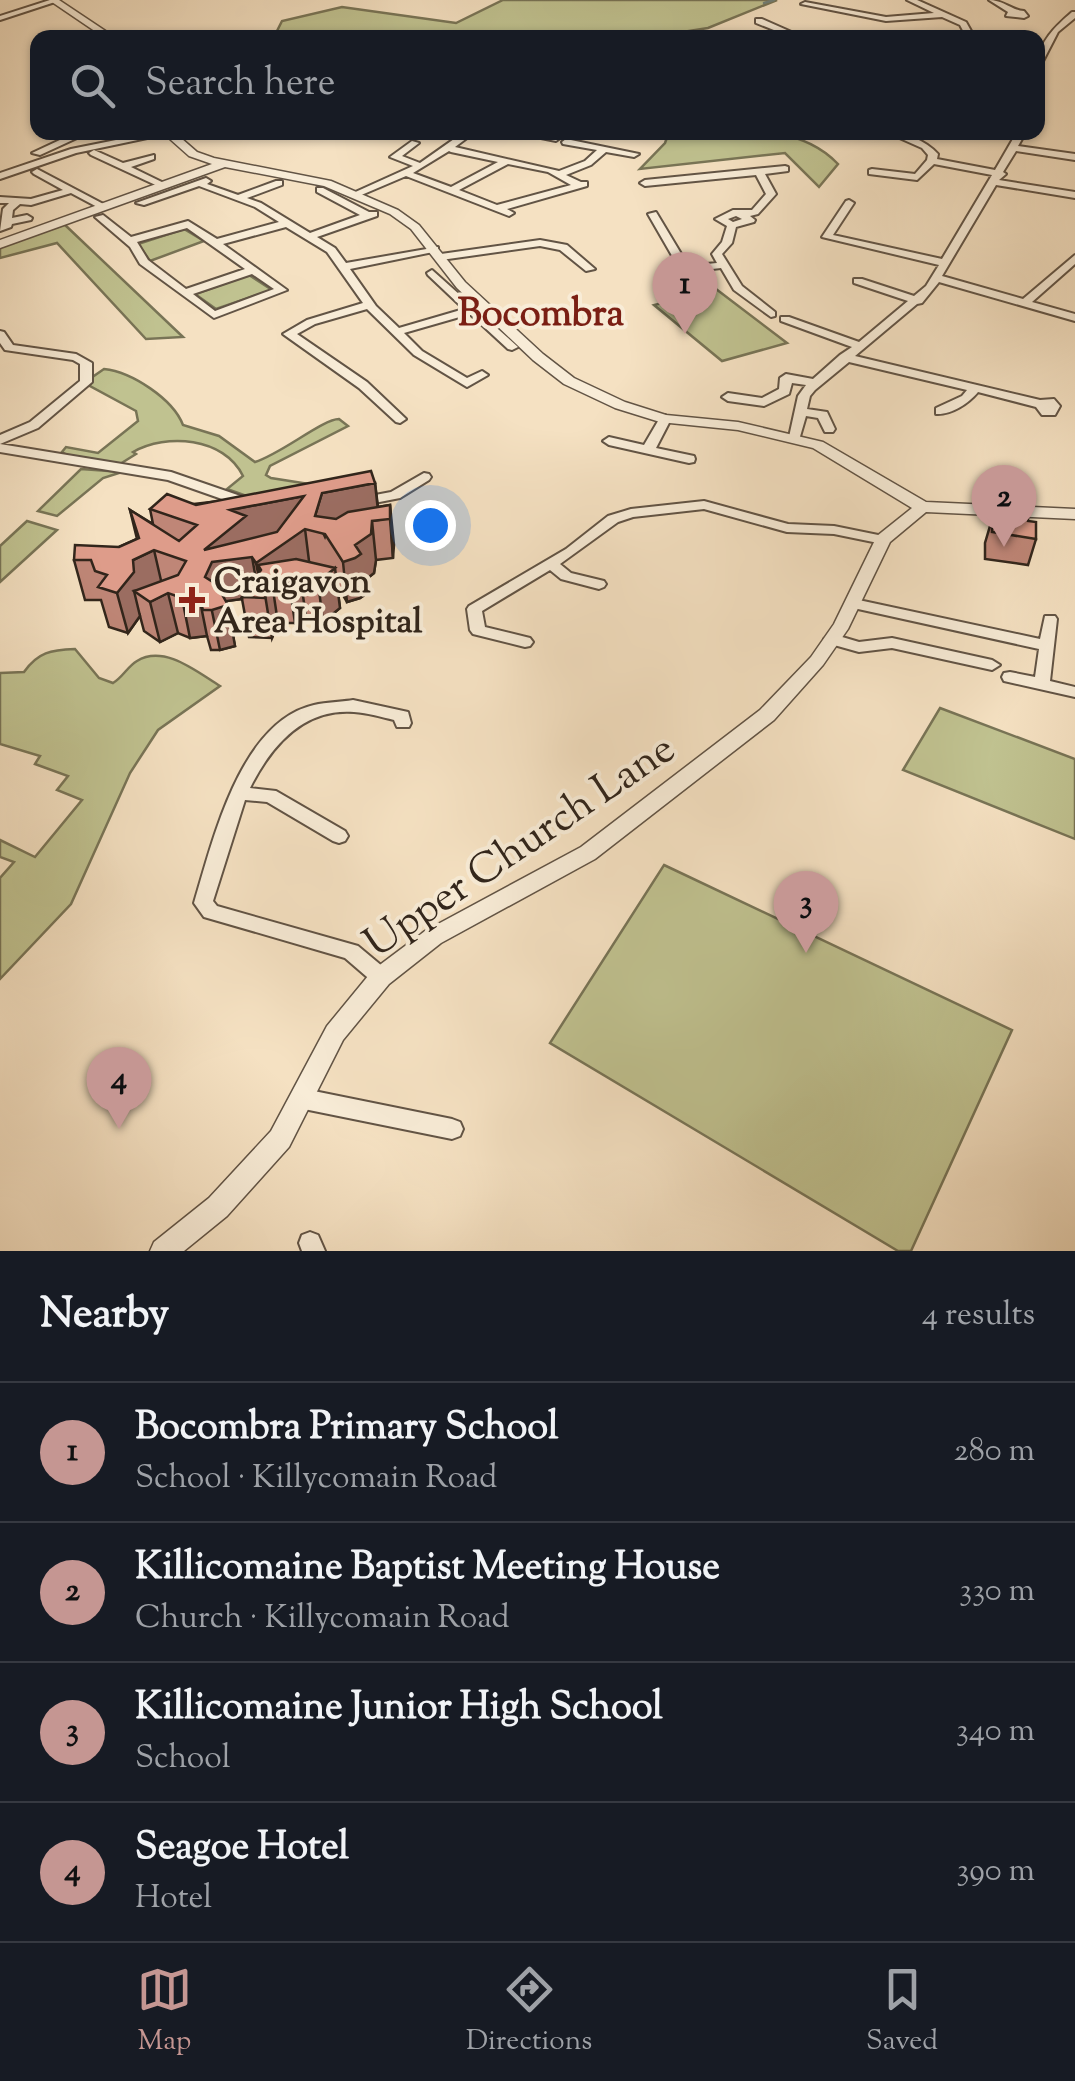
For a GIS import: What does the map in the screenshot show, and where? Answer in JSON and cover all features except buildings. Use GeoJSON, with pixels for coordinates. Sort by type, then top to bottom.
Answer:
{"type":"FeatureCollection","features":[{"type":"Feature","properties":{"kind":"street"},"geometry":{"type":"LineString","coordinates":[[911,0],[963,24],[966,30]]}},
{"type":"Feature","properties":{"kind":"street"},"geometry":{"type":"LineString","coordinates":[[993,0],[1014,12]]}},
{"type":"Feature","properties":{"kind":"street"},"geometry":{"type":"LineString","coordinates":[[0,18],[53,1],[99,30]]}},
{"type":"Feature","properties":{"kind":"street"},"geometry":{"type":"LineString","coordinates":[[804,4],[912,22],[942,15]]}},
{"type":"Feature","properties":{"kind":"street"},"geometry":{"type":"LineString","coordinates":[[1045,50],[1055,31],[1075,14]]}},
{"type":"Feature","properties":{"kind":"street"},"geometry":{"type":"LineString","coordinates":[[759,20],[783,30]]}},
{"type":"Feature","properties":{"kind":"street"},"geometry":{"type":"LineString","coordinates":[[43,151],[69,140]]}},
{"type":"Feature","properties":{"kind":"street"},"geometry":{"type":"LineString","coordinates":[[77,140],[165,186]]}},
{"type":"Feature","properties":{"kind":"street"},"geometry":{"type":"LineString","coordinates":[[0,176],[137,140]]}},
{"type":"Feature","properties":{"kind":"street"},"geometry":{"type":"LineString","coordinates":[[176,140],[193,154],[224,164],[295,176],[356,194],[415,227],[461,285],[559,374],[638,412],[665,420],[738,426],[795,437],[850,461],[922,508],[1075,514]]}},
{"type":"Feature","properties":{"kind":"street"},"geometry":{"type":"LineString","coordinates":[[356,194],[422,166],[462,140]]}},
{"type":"Feature","properties":{"kind":"street"},"geometry":{"type":"LineString","coordinates":[[561,140],[634,154]]}},
{"type":"Feature","properties":{"kind":"street"},"geometry":{"type":"LineString","coordinates":[[872,172],[917,177],[932,162],[933,154],[909,140]]}},
{"type":"Feature","properties":{"kind":"street"},"geometry":{"type":"LineString","coordinates":[[795,437],[804,396],[815,383],[918,301],[937,278],[1019,140]]}},
{"type":"Feature","properties":{"kind":"street"},"geometry":{"type":"LineString","coordinates":[[417,142],[395,157],[422,166]]}},
{"type":"Feature","properties":{"kind":"street"},"geometry":{"type":"LineString","coordinates":[[1016,148],[1075,157]]}},
{"type":"Feature","properties":{"kind":"street"},"geometry":{"type":"LineString","coordinates":[[406,173],[504,210],[584,184],[562,174],[451,149]]}},
{"type":"Feature","properties":{"kind":"street"},"geometry":{"type":"LineString","coordinates":[[562,174],[588,163],[604,149]]}},
{"type":"Feature","properties":{"kind":"street"},"geometry":{"type":"LineString","coordinates":[[124,166],[151,157]]}},
{"type":"Feature","properties":{"kind":"street"},"geometry":{"type":"LineString","coordinates":[[0,161],[72,190],[130,241],[144,262],[214,314],[282,290],[188,224],[130,241]]}},
{"type":"Feature","properties":{"kind":"street"},"geometry":{"type":"LineString","coordinates":[[451,192],[506,161]]}},
{"type":"Feature","properties":{"kind":"street"},"geometry":{"type":"LineString","coordinates":[[932,162],[1075,196]]}},
{"type":"Feature","properties":{"kind":"street"},"geometry":{"type":"LineString","coordinates":[[0,244],[97,214],[224,164]]}},
{"type":"Feature","properties":{"kind":"street"},"geometry":{"type":"LineString","coordinates":[[653,181],[785,169]]}},
{"type":"Feature","properties":{"kind":"street"},"geometry":{"type":"LineString","coordinates":[[760,173],[771,194],[755,212],[745,214],[749,222],[732,225],[728,243],[718,250],[724,265],[738,288],[771,314],[773,320],[785,319],[860,346]]}},
{"type":"Feature","properties":{"kind":"street"},"geometry":{"type":"LineString","coordinates":[[146,202],[205,183],[272,212],[285,224],[331,250],[369,304],[418,353],[474,381]]}},
{"type":"Feature","properties":{"kind":"street"},"geometry":{"type":"LineString","coordinates":[[238,198],[282,183]]}},
{"type":"Feature","properties":{"kind":"street"},"geometry":{"type":"LineString","coordinates":[[0,200],[42,200],[72,190]]}},
{"type":"Feature","properties":{"kind":"street"},"geometry":{"type":"LineString","coordinates":[[308,237],[372,215],[321,193]]}},
{"type":"Feature","properties":{"kind":"street"},"geometry":{"type":"LineString","coordinates":[[17,202],[5,214],[3,225],[28,218]]}},
{"type":"Feature","properties":{"kind":"street"},"geometry":{"type":"LineString","coordinates":[[849,204],[827,237],[946,263]]}},
{"type":"Feature","properties":{"kind":"street"},"geometry":{"type":"LineString","coordinates":[[653,214],[682,264],[695,268],[724,265]]}},
{"type":"Feature","properties":{"kind":"street"},"geometry":{"type":"LineString","coordinates":[[216,243],[285,224]]}},
{"type":"Feature","properties":{"kind":"street"},"geometry":{"type":"LineString","coordinates":[[343,266],[548,244],[567,250],[589,270]]}},
{"type":"Feature","properties":{"kind":"street"},"geometry":{"type":"LineString","coordinates":[[1025,304],[1075,258]]}},
{"type":"Feature","properties":{"kind":"street"},"geometry":{"type":"LineString","coordinates":[[184,293],[252,270]]}},
{"type":"Feature","properties":{"kind":"street"},"geometry":{"type":"LineString","coordinates":[[419,282],[433,276],[506,346]]}},
{"type":"Feature","properties":{"kind":"street"},"geometry":{"type":"LineString","coordinates":[[937,278],[1075,318]]}},
{"type":"Feature","properties":{"kind":"street"},"geometry":{"type":"LineString","coordinates":[[858,281],[918,301]]}},
{"type":"Feature","properties":{"kind":"street"},"geometry":{"type":"LineString","coordinates":[[369,304],[310,322],[290,334],[363,385],[400,419]]}},
{"type":"Feature","properties":{"kind":"street"},"geometry":{"type":"LineString","coordinates":[[396,332],[472,310]]}},
{"type":"Feature","properties":{"kind":"street"},"geometry":{"type":"LineString","coordinates":[[0,334],[9,348],[76,357],[89,368],[86,382],[4,446]]}},
{"type":"Feature","properties":{"kind":"street"},"geometry":{"type":"LineString","coordinates":[[844,357],[1041,404],[1046,411],[1056,408],[1075,413]]}},
{"type":"Feature","properties":{"kind":"street"},"geometry":{"type":"LineString","coordinates":[[728,398],[764,402],[784,390],[786,378],[815,383]]}},
{"type":"Feature","properties":{"kind":"street"},"geometry":{"type":"LineString","coordinates":[[940,411],[966,399],[974,388]]}},
{"type":"Feature","properties":{"kind":"street"},"geometry":{"type":"LineString","coordinates":[[800,411],[823,415],[829,430]]}},
{"type":"Feature","properties":{"kind":"street"},"geometry":{"type":"LineString","coordinates":[[649,448],[665,420]]}},
{"type":"Feature","properties":{"kind":"street"},"geometry":{"type":"LineString","coordinates":[[610,441],[689,459]]}},
{"type":"Feature","properties":{"kind":"street"},"geometry":{"type":"LineString","coordinates":[[4,446],[92,466],[171,476],[262,505]]}},
{"type":"Feature","properties":{"kind":"street"},"geometry":{"type":"LineString","coordinates":[[346,504],[395,495],[424,477]]}},
{"type":"Feature","properties":{"kind":"street"},"geometry":{"type":"LineString","coordinates":[[604,502],[618,517]]}},
{"type":"Feature","properties":{"kind":"street"},"geometry":{"type":"LineString","coordinates":[[525,642],[478,630],[474,609],[551,564],[618,517],[704,506],[788,528],[834,530],[883,540]]}},
{"type":"Feature","properties":{"kind":"street","name":"Upper Church Lane"},"geometry":{"type":"LineString","coordinates":[[164,1251],[252,1173],[280,1139],[335,1033],[381,976],[433,937],[552,874],[622,829],[767,715],[832,639],[854,604],[883,540],[922,508]]}},
{"type":"Feature","properties":{"kind":"street"},"geometry":{"type":"LineString","coordinates":[[551,564],[566,576],[599,584]]}},
{"type":"Feature","properties":{"kind":"street"},"geometry":{"type":"LineString","coordinates":[[854,604],[1047,646]]}},
{"type":"Feature","properties":{"kind":"street"},"geometry":{"type":"LineString","coordinates":[[1042,684],[1050,619]]}},
{"type":"Feature","properties":{"kind":"street"},"geometry":{"type":"LineString","coordinates":[[832,639],[859,647],[892,642],[942,657],[992,665]]}},
{"type":"Feature","properties":{"kind":"street"},"geometry":{"type":"LineString","coordinates":[[1010,677],[1074,692]]}},
{"type":"Feature","properties":{"kind":"street"},"geometry":{"type":"LineString","coordinates":[[381,976],[351,952],[211,912],[203,903],[236,794],[262,747],[308,713],[352,704],[402,716],[403,723]]}},
{"type":"Feature","properties":{"kind":"street"},"geometry":{"type":"LineString","coordinates":[[236,794],[270,796],[339,836]]}},
{"type":"Feature","properties":{"kind":"street"},"geometry":{"type":"LineString","coordinates":[[304,1099],[452,1128]]}},
{"type":"Feature","properties":{"kind":"green space"},"geometry":{"type":"Polygon","coordinates":[[[503,0],[777,0],[695,30],[278,30],[282,21],[342,7],[456,23],[503,0]]]}},
{"type":"Feature","properties":{"kind":"green space"},"geometry":{"type":"Polygon","coordinates":[[[801,140],[838,164],[819,187],[785,153],[640,169],[665,143],[801,140]]]}},
{"type":"Feature","properties":{"kind":"green space"},"geometry":{"type":"Polygon","coordinates":[[[64,224],[183,337],[146,339],[57,243],[0,258],[0,246],[64,224]]]}},
{"type":"Feature","properties":{"kind":"green space"},"geometry":{"type":"Polygon","coordinates":[[[184,229],[204,241],[150,261],[138,244],[184,229]]]}},
{"type":"Feature","properties":{"kind":"green space"},"geometry":{"type":"Polygon","coordinates":[[[249,275],[272,290],[216,309],[195,294],[249,275]]]}},
{"type":"Feature","properties":{"kind":"green space"},"geometry":{"type":"Polygon","coordinates":[[[716,289],[787,343],[722,361],[654,305],[716,289]]]}},
{"type":"Feature","properties":{"kind":"green space"},"geometry":{"type":"Polygon","coordinates":[[[104,369],[139,381],[170,406],[183,425],[219,436],[255,462],[332,421],[339,419],[348,426],[270,466],[266,475],[271,478],[309,484],[261,501],[227,489],[243,476],[234,463],[209,446],[193,442],[146,446],[120,464],[67,455],[62,452],[66,447],[98,453],[138,421],[136,411],[90,386],[91,378],[104,369]]]}},
{"type":"Feature","properties":{"kind":"green space"},"geometry":{"type":"Polygon","coordinates":[[[81,469],[122,472],[103,478],[57,516],[38,511],[81,469]]]}},
{"type":"Feature","properties":{"kind":"green space"},"geometry":{"type":"Polygon","coordinates":[[[27,521],[57,530],[0,582],[0,546],[27,521]]]}},
{"type":"Feature","properties":{"kind":"green space"},"geometry":{"type":"Polygon","coordinates":[[[75,649],[99,678],[113,683],[137,661],[158,656],[191,667],[220,686],[158,730],[130,773],[71,904],[0,979],[0,878],[14,862],[0,857],[0,840],[35,857],[82,800],[57,790],[68,776],[35,764],[40,756],[0,744],[0,673],[24,672],[46,653],[75,649]]]}},
{"type":"Feature","properties":{"kind":"green space"},"geometry":{"type":"Polygon","coordinates":[[[940,708],[1075,759],[1075,839],[903,770],[940,708]]]}},
{"type":"Feature","properties":{"kind":"green space"},"geometry":{"type":"Polygon","coordinates":[[[664,865],[1012,1030],[911,1251],[898,1251],[550,1043],[664,865]]]}},
{"type":"Feature","properties":{"kind":"waterway"},"geometry":{"type":"LineString","coordinates":[[764,3],[774,0]]}},
{"type":"Feature","properties":{"kind":"place","name":"Bocombra Primary School"},"geometry":{"type":"Point","coordinates":[685,334]}},
{"type":"Feature","properties":{"kind":"place","name":"Killicomaine Baptist Meeting House"},"geometry":{"type":"Point","coordinates":[1004,547]}},
{"type":"Feature","properties":{"kind":"place","name":"Craigavon Area Hospital"},"geometry":{"type":"Point","coordinates":[192,600]}},
{"type":"Feature","properties":{"kind":"place","name":"Killicomaine Junior High School"},"geometry":{"type":"Point","coordinates":[806,953]}},
{"type":"Feature","properties":{"kind":"place","name":"Seagoe Hotel"},"geometry":{"type":"Point","coordinates":[119,1129]}},
{"type":"Feature","properties":{"kind":"district","name":"Bocombra"},"geometry":{"type":"Point","coordinates":[541,312]}}]}
